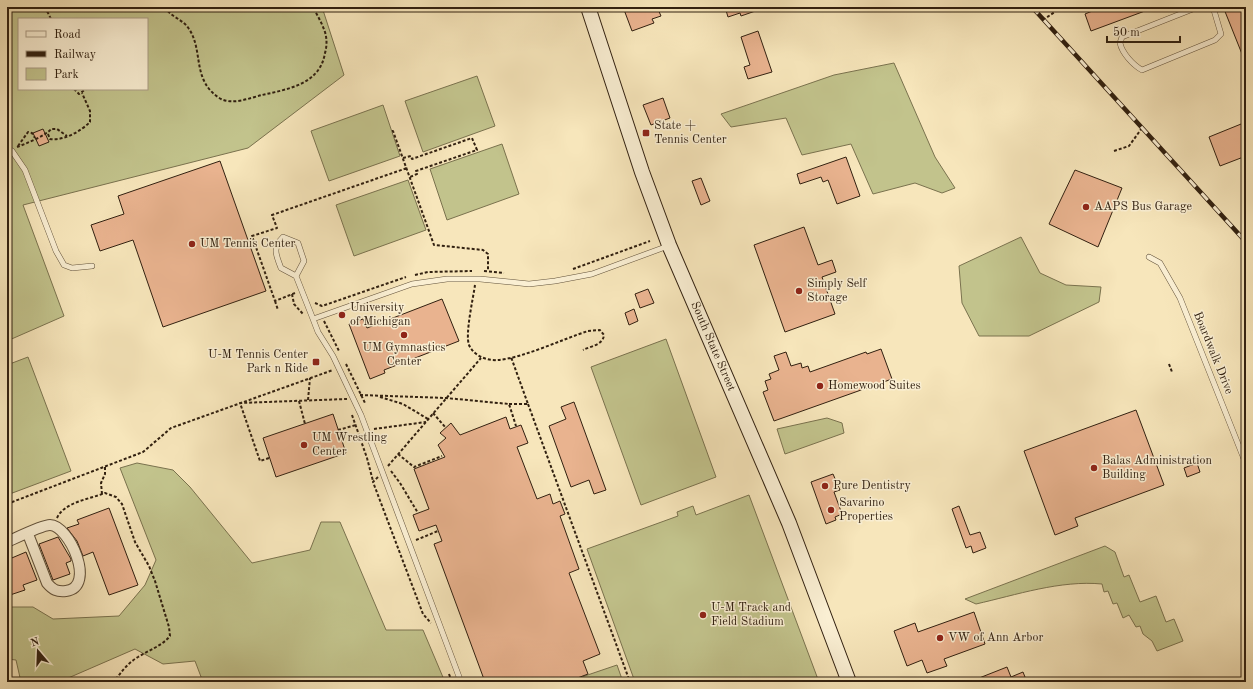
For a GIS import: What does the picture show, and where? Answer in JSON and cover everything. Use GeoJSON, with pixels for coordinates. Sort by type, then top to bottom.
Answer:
{"type":"FeatureCollection","features":[{"type":"Feature","properties":{"kind":"main road","name":"South State Street"},"geometry":{"type":"LineString","coordinates":[[588,7],[642,172],[669,245],[789,523],[849,682]]}},
{"type":"Feature","properties":{"kind":"street"},"geometry":{"type":"LineString","coordinates":[[7,542],[50,525],[59,527],[66,533],[81,568],[80,579],[76,586],[69,591],[60,592],[52,589],[47,583],[28,534]]}},
{"type":"Feature","properties":{"kind":"lane"},"geometry":{"type":"LineString","coordinates":[[1198,7],[1122,37],[1120,43],[1121,48],[1142,70],[1215,40],[1221,34],[1213,7]]}},
{"type":"Feature","properties":{"kind":"lane"},"geometry":{"type":"LineString","coordinates":[[12,151],[25,170],[56,251],[64,265],[72,268],[92,266]]}},
{"type":"Feature","properties":{"kind":"lane"},"geometry":{"type":"LineString","coordinates":[[296,276],[304,262],[298,243],[283,237],[277,243],[274,252],[281,268],[296,276],[318,332],[333,356],[353,397],[383,472],[461,682]]}},
{"type":"Feature","properties":{"kind":"lane"},"geometry":{"type":"LineString","coordinates":[[313,319],[412,284],[447,279],[476,279],[529,284],[574,279],[592,274],[669,245]]}},
{"type":"Feature","properties":{"kind":"lane","name":"Boardwalk Drive"},"geometry":{"type":"LineString","coordinates":[[1149,258],[1160,263],[1180,298],[1246,464]]}},
{"type":"Feature","properties":{"kind":"path"},"geometry":{"type":"LineString","coordinates":[[45,7],[50,18]]}},
{"type":"Feature","properties":{"kind":"path"},"geometry":{"type":"LineString","coordinates":[[165,7],[168,12],[178,18],[189,28],[195,41],[198,67],[204,82],[221,99],[232,102],[293,87],[306,82],[316,75],[324,58],[327,44],[326,32],[313,7]]}},
{"type":"Feature","properties":{"kind":"path"},"geometry":{"type":"LineString","coordinates":[[1043,20],[1062,7]]}},
{"type":"Feature","properties":{"kind":"path"},"geometry":{"type":"LineString","coordinates":[[75,90],[79,94],[82,93]]}},
{"type":"Feature","properties":{"kind":"path"},"geometry":{"type":"LineString","coordinates":[[82,93],[85,90]]}},
{"type":"Feature","properties":{"kind":"path"},"geometry":{"type":"LineString","coordinates":[[48,134],[50,138],[55,140],[82,129],[90,122],[90,111],[82,93]]}},
{"type":"Feature","properties":{"kind":"path"},"geometry":{"type":"LineString","coordinates":[[1114,151],[1129,146],[1142,128]]}},
{"type":"Feature","properties":{"kind":"path"},"geometry":{"type":"LineString","coordinates":[[12,151],[35,138],[48,134],[51,129],[57,129],[67,136]]}},
{"type":"Feature","properties":{"kind":"path"},"geometry":{"type":"LineString","coordinates":[[392,131],[407,168],[434,245],[483,250],[488,254],[488,271]]}},
{"type":"Feature","properties":{"kind":"path"},"geometry":{"type":"LineString","coordinates":[[18,147],[23,136],[28,132],[32,133],[35,138]]}},
{"type":"Feature","properties":{"kind":"path"},"geometry":{"type":"LineString","coordinates":[[403,158],[411,156],[412,158],[472,138],[477,150],[416,171],[417,174],[410,177]]}},
{"type":"Feature","properties":{"kind":"path"},"geometry":{"type":"LineString","coordinates":[[278,310],[252,236],[276,228],[272,215],[407,168]]}},
{"type":"Feature","properties":{"kind":"path"},"geometry":{"type":"LineString","coordinates":[[476,279],[468,330],[470,346],[481,358],[497,360],[511,357],[588,331],[600,330],[604,335],[603,340],[600,343],[583,350]]}},
{"type":"Feature","properties":{"kind":"path"},"geometry":{"type":"LineString","coordinates":[[274,301],[309,289],[342,356]]}},
{"type":"Feature","properties":{"kind":"path"},"geometry":{"type":"LineString","coordinates":[[292,294],[294,304],[305,316]]}},
{"type":"Feature","properties":{"kind":"path"},"geometry":{"type":"LineString","coordinates":[[511,357],[630,682]]}},
{"type":"Feature","properties":{"kind":"path"},"geometry":{"type":"LineString","coordinates":[[373,482],[481,358]]}},
{"type":"Feature","properties":{"kind":"path"},"geometry":{"type":"LineString","coordinates":[[345,362],[361,394],[366,408]]}},
{"type":"Feature","properties":{"kind":"path"},"geometry":{"type":"LineString","coordinates":[[329,364],[335,376]]}},
{"type":"Feature","properties":{"kind":"path"},"geometry":{"type":"LineString","coordinates":[[1169,364],[1172,372]]}},
{"type":"Feature","properties":{"kind":"path"},"geometry":{"type":"LineString","coordinates":[[7,504],[143,452],[171,428],[332,370]]}},
{"type":"Feature","properties":{"kind":"path"},"geometry":{"type":"LineString","coordinates":[[308,400],[310,378]]}},
{"type":"Feature","properties":{"kind":"path"},"geometry":{"type":"LineString","coordinates":[[343,393],[349,406]]}},
{"type":"Feature","properties":{"kind":"path"},"geometry":{"type":"LineString","coordinates":[[240,403],[346,399],[361,394],[403,404],[428,419]]}},
{"type":"Feature","properties":{"kind":"path"},"geometry":{"type":"LineString","coordinates":[[374,396],[446,398],[509,404],[528,404]]}},
{"type":"Feature","properties":{"kind":"path"},"geometry":{"type":"LineString","coordinates":[[299,401],[305,424]]}},
{"type":"Feature","properties":{"kind":"path"},"geometry":{"type":"LineString","coordinates":[[240,403],[260,461],[269,458]]}},
{"type":"Feature","properties":{"kind":"path"},"geometry":{"type":"LineString","coordinates":[[509,404],[516,426]]}},
{"type":"Feature","properties":{"kind":"path"},"geometry":{"type":"LineString","coordinates":[[351,412],[367,458],[373,482],[423,614],[432,624]]}},
{"type":"Feature","properties":{"kind":"path"},"geometry":{"type":"LineString","coordinates":[[433,414],[446,428]]}},
{"type":"Feature","properties":{"kind":"path"},"geometry":{"type":"LineString","coordinates":[[372,422],[374,429],[426,422]]}},
{"type":"Feature","properties":{"kind":"path"},"geometry":{"type":"LineString","coordinates":[[338,430],[356,425]]}},
{"type":"Feature","properties":{"kind":"path"},"geometry":{"type":"LineString","coordinates":[[398,454],[414,467],[442,456]]}},
{"type":"Feature","properties":{"kind":"path"},"geometry":{"type":"LineString","coordinates":[[386,459],[395,484]]}},
{"type":"Feature","properties":{"kind":"path"},"geometry":{"type":"LineString","coordinates":[[102,494],[101,483],[105,474],[105,466]]}},
{"type":"Feature","properties":{"kind":"path"},"geometry":{"type":"LineString","coordinates":[[390,470],[400,483],[418,514]]}},
{"type":"Feature","properties":{"kind":"path"},"geometry":{"type":"LineString","coordinates":[[54,526],[60,511],[105,493],[116,497],[122,504],[135,542],[149,566],[155,581],[169,627],[170,636],[165,642],[132,661],[114,682]]}},
{"type":"Feature","properties":{"kind":"path"},"geometry":{"type":"LineString","coordinates":[[398,546],[438,531]]}},
{"type":"Feature","properties":{"kind":"path"},"geometry":{"type":"LineString","coordinates":[[447,668],[452,682]]}},
{"type":"Feature","properties":{"kind":"path"},"geometry":{"type":"LineString","coordinates":[[9,677],[12,678],[12,682]]}},
{"type":"Feature","properties":{"kind":"green space"},"geometry":{"type":"Polygon","coordinates":[[[7,7],[322,7],[344,75],[248,148],[23,205],[64,316],[7,341],[7,7]]]}},
{"type":"Feature","properties":{"kind":"green space"},"geometry":{"type":"Polygon","coordinates":[[[894,63],[935,157],[955,188],[942,193],[915,183],[873,194],[851,144],[802,155],[786,118],[731,127],[721,114],[834,75],[894,63]]]}},
{"type":"Feature","properties":{"kind":"green space"},"geometry":{"type":"Polygon","coordinates":[[[477,76],[495,126],[423,152],[405,101],[477,76]]]}},
{"type":"Feature","properties":{"kind":"green space"},"geometry":{"type":"Polygon","coordinates":[[[383,105],[400,156],[329,181],[311,131],[383,105]]]}},
{"type":"Feature","properties":{"kind":"green space"},"geometry":{"type":"Polygon","coordinates":[[[502,144],[519,194],[447,220],[430,169],[502,144]]]}},
{"type":"Feature","properties":{"kind":"green space"},"geometry":{"type":"Polygon","coordinates":[[[408,180],[426,230],[354,256],[336,205],[408,180]]]}},
{"type":"Feature","properties":{"kind":"green space"},"geometry":{"type":"Polygon","coordinates":[[[1021,237],[1040,273],[1066,285],[1101,287],[1099,302],[1029,336],[979,336],[962,303],[959,266],[1021,237]]]}},
{"type":"Feature","properties":{"kind":"green space"},"geometry":{"type":"Polygon","coordinates":[[[666,339],[716,477],[641,505],[591,367],[666,339]]]}},
{"type":"Feature","properties":{"kind":"green space"},"geometry":{"type":"Polygon","coordinates":[[[28,357],[71,471],[7,495],[7,365],[28,357]]]}},
{"type":"Feature","properties":{"kind":"green space"},"geometry":{"type":"Polygon","coordinates":[[[827,418],[842,423],[844,433],[785,454],[777,429],[827,418]]]}},
{"type":"Feature","properties":{"kind":"green space"},"geometry":{"type":"Polygon","coordinates":[[[137,463],[173,470],[190,487],[252,563],[310,550],[321,522],[340,522],[386,630],[423,630],[445,682],[203,682],[195,661],[163,664],[135,649],[59,682],[21,682],[16,660],[7,659],[7,607],[33,607],[53,619],[119,616],[145,585],[156,560],[120,468],[137,463]]]}},
{"type":"Feature","properties":{"kind":"green space","name":"U-M Track and Field Stadium"},"geometry":{"type":"Polygon","coordinates":[[[749,495],[819,682],[635,682],[587,549],[678,516],[677,512],[693,506],[696,515],[749,495]]]}},
{"type":"Feature","properties":{"kind":"green space"},"geometry":{"type":"Polygon","coordinates":[[[1105,546],[1115,552],[1124,577],[1129,575],[1140,602],[1156,596],[1166,622],[1174,619],[1183,641],[1157,651],[1152,641],[1143,634],[1140,626],[1136,627],[1129,615],[1123,618],[1117,603],[1113,604],[1108,591],[1104,592],[1102,584],[1086,583],[1054,586],[976,604],[965,599],[1105,546]]]}},
{"type":"Feature","properties":{"kind":"green space"},"geometry":{"type":"Polygon","coordinates":[[[617,665],[623,682],[567,682],[617,665]]]}},
{"type":"Feature","properties":{"kind":"building"},"geometry":{"type":"Polygon","coordinates":[[[623,7],[657,7],[661,16],[652,19],[654,23],[632,31],[623,7]]]}},
{"type":"Feature","properties":{"kind":"building"},"geometry":{"type":"Polygon","coordinates":[[[725,7],[764,8],[741,16],[740,13],[728,17],[725,7]]]}},
{"type":"Feature","properties":{"kind":"building"},"geometry":{"type":"Polygon","coordinates":[[[1102,7],[1153,8],[1091,31],[1085,14],[1102,7]]]}},
{"type":"Feature","properties":{"kind":"building"},"geometry":{"type":"Polygon","coordinates":[[[1228,7],[1246,7],[1246,64],[1224,9],[1228,7]]]}},
{"type":"Feature","properties":{"kind":"building"},"geometry":{"type":"Polygon","coordinates":[[[758,31],[772,72],[748,79],[744,67],[750,65],[741,37],[758,31]]]}},
{"type":"Feature","properties":{"kind":"building"},"geometry":{"type":"Polygon","coordinates":[[[663,98],[670,118],[651,125],[643,105],[663,98]]]}},
{"type":"Feature","properties":{"kind":"building"},"geometry":{"type":"Polygon","coordinates":[[[1246,122],[1246,156],[1220,166],[1209,137],[1246,122]]]}},
{"type":"Feature","properties":{"kind":"building"},"geometry":{"type":"Polygon","coordinates":[[[43,129],[49,142],[39,146],[33,133],[43,129]]]}},
{"type":"Feature","properties":{"kind":"building"},"geometry":{"type":"Polygon","coordinates":[[[846,157],[860,196],[837,204],[828,180],[823,182],[821,177],[800,184],[797,174],[846,157]]]}},
{"type":"Feature","properties":{"kind":"building","name":"UM Tennis Center"},"geometry":{"type":"Polygon","coordinates":[[[220,161],[266,291],[163,327],[133,240],[100,251],[91,225],[124,214],[118,196],[220,161]]]}},
{"type":"Feature","properties":{"kind":"building","name":"AAPS Bus Garage"},"geometry":{"type":"Polygon","coordinates":[[[1075,170],[1122,188],[1098,247],[1049,224],[1075,170]]]}},
{"type":"Feature","properties":{"kind":"building"},"geometry":{"type":"Polygon","coordinates":[[[701,178],[710,201],[701,205],[692,181],[701,178]]]}},
{"type":"Feature","properties":{"kind":"building","name":"Simply Self Storage"},"geometry":{"type":"Polygon","coordinates":[[[804,227],[818,265],[832,260],[836,272],[822,277],[835,314],[785,332],[754,245],[804,227]]]}},
{"type":"Feature","properties":{"kind":"building"},"geometry":{"type":"Polygon","coordinates":[[[648,289],[654,303],[640,308],[635,294],[648,289]]]}},
{"type":"Feature","properties":{"kind":"building","name":"UM Gymnastics Center"},"geometry":{"type":"Polygon","coordinates":[[[442,299],[459,341],[384,370],[385,373],[370,379],[349,324],[363,319],[367,328],[442,299]]]}},
{"type":"Feature","properties":{"kind":"building"},"geometry":{"type":"Polygon","coordinates":[[[634,309],[638,321],[629,325],[625,313],[634,309]]]}},
{"type":"Feature","properties":{"kind":"building","name":"Homewood Suites"},"geometry":{"type":"Polygon","coordinates":[[[881,349],[892,379],[774,421],[763,392],[768,390],[765,381],[771,379],[769,374],[779,370],[774,356],[786,352],[791,366],[801,363],[802,368],[808,366],[810,372],[866,352],[867,354],[881,349]]]}},
{"type":"Feature","properties":{"kind":"building"},"geometry":{"type":"Polygon","coordinates":[[[574,402],[606,490],[594,494],[589,480],[571,487],[549,426],[566,419],[561,407],[574,402]]]}},
{"type":"Feature","properties":{"kind":"building","name":"Balas Administration Building"},"geometry":{"type":"Polygon","coordinates":[[[1136,410],[1164,485],[1075,518],[1078,526],[1055,535],[1024,451],[1136,410]]]}},
{"type":"Feature","properties":{"kind":"building","name":"UM Wrestling Center"},"geometry":{"type":"Polygon","coordinates":[[[333,414],[346,453],[276,477],[263,438],[333,414]]]}},
{"type":"Feature","properties":{"kind":"building"},"geometry":{"type":"Polygon","coordinates":[[[506,417],[510,429],[521,425],[528,443],[517,447],[537,499],[550,494],[553,504],[560,501],[565,514],[560,516],[579,569],[569,573],[600,654],[583,661],[588,674],[567,682],[485,682],[434,544],[442,541],[436,525],[419,531],[413,515],[429,509],[414,469],[445,457],[438,445],[446,438],[440,433],[451,423],[460,435],[506,417]]]}},
{"type":"Feature","properties":{"kind":"building"},"geometry":{"type":"Polygon","coordinates":[[[1197,463],[1200,472],[1187,477],[1184,468],[1197,463]]]}},
{"type":"Feature","properties":{"kind":"building"},"geometry":{"type":"Polygon","coordinates":[[[833,474],[840,490],[834,492],[842,514],[835,517],[836,520],[826,524],[811,482],[833,474]]]}},
{"type":"Feature","properties":{"kind":"building"},"geometry":{"type":"Polygon","coordinates":[[[959,506],[970,535],[980,532],[986,548],[973,553],[971,546],[966,548],[952,509],[959,506]]]}},
{"type":"Feature","properties":{"kind":"building"},"geometry":{"type":"Polygon","coordinates":[[[109,508],[138,585],[109,595],[93,552],[83,556],[77,541],[67,528],[79,524],[77,520],[109,508]]]}},
{"type":"Feature","properties":{"kind":"building"},"geometry":{"type":"Polygon","coordinates":[[[58,537],[71,559],[71,561],[66,563],[70,574],[53,580],[39,544],[58,537]]]}},
{"type":"Feature","properties":{"kind":"building"},"geometry":{"type":"Polygon","coordinates":[[[26,552],[37,580],[23,585],[25,590],[7,596],[7,560],[26,552]]]}},
{"type":"Feature","properties":{"kind":"building","name":"VW of Ann Arbor"},"geometry":{"type":"Polygon","coordinates":[[[974,612],[985,644],[944,659],[947,666],[927,673],[922,660],[907,666],[894,631],[915,623],[918,632],[974,612]]]}},
{"type":"Feature","properties":{"kind":"building"},"geometry":{"type":"Polygon","coordinates":[[[1007,667],[1011,677],[1023,672],[1027,682],[969,682],[1007,667]]]}},
{"type":"Feature","properties":{"kind":"railway"},"geometry":{"type":"LineString","coordinates":[[1032,7],[1246,242]]}},
{"type":"Feature","properties":{"kind":"place","name":"State + Tennis Center"},"geometry":{"type":"Point","coordinates":[646,133]}},
{"type":"Feature","properties":{"kind":"place","name":"AAPS Bus Garage"},"geometry":{"type":"Point","coordinates":[1086,207]}},
{"type":"Feature","properties":{"kind":"place","name":"UM Tennis Center"},"geometry":{"type":"Point","coordinates":[192,244]}},
{"type":"Feature","properties":{"kind":"place","name":"Simply Self Storage"},"geometry":{"type":"Point","coordinates":[799,291]}},
{"type":"Feature","properties":{"kind":"place","name":"University of Michigan"},"geometry":{"type":"Point","coordinates":[342,315]}},
{"type":"Feature","properties":{"kind":"place","name":"UM Gymnastics Center"},"geometry":{"type":"Point","coordinates":[404,335]}},
{"type":"Feature","properties":{"kind":"place","name":"U-M Tennis Center Park n Ride"},"geometry":{"type":"Point","coordinates":[316,362]}},
{"type":"Feature","properties":{"kind":"place","name":"Homewood Suites"},"geometry":{"type":"Point","coordinates":[820,386]}},
{"type":"Feature","properties":{"kind":"place","name":"UM Wrestling Center"},"geometry":{"type":"Point","coordinates":[304,445]}},
{"type":"Feature","properties":{"kind":"place","name":"Balas Administration Building"},"geometry":{"type":"Point","coordinates":[1094,468]}},
{"type":"Feature","properties":{"kind":"place","name":"Pure Dentistry"},"geometry":{"type":"Point","coordinates":[825,486]}},
{"type":"Feature","properties":{"kind":"place","name":"Savarino Properties"},"geometry":{"type":"Point","coordinates":[831,510]}},
{"type":"Feature","properties":{"kind":"place","name":"U-M Track and Field Stadium"},"geometry":{"type":"Point","coordinates":[703,615]}},
{"type":"Feature","properties":{"kind":"place","name":"VW of Ann Arbor"},"geometry":{"type":"Point","coordinates":[940,638]}}]}
